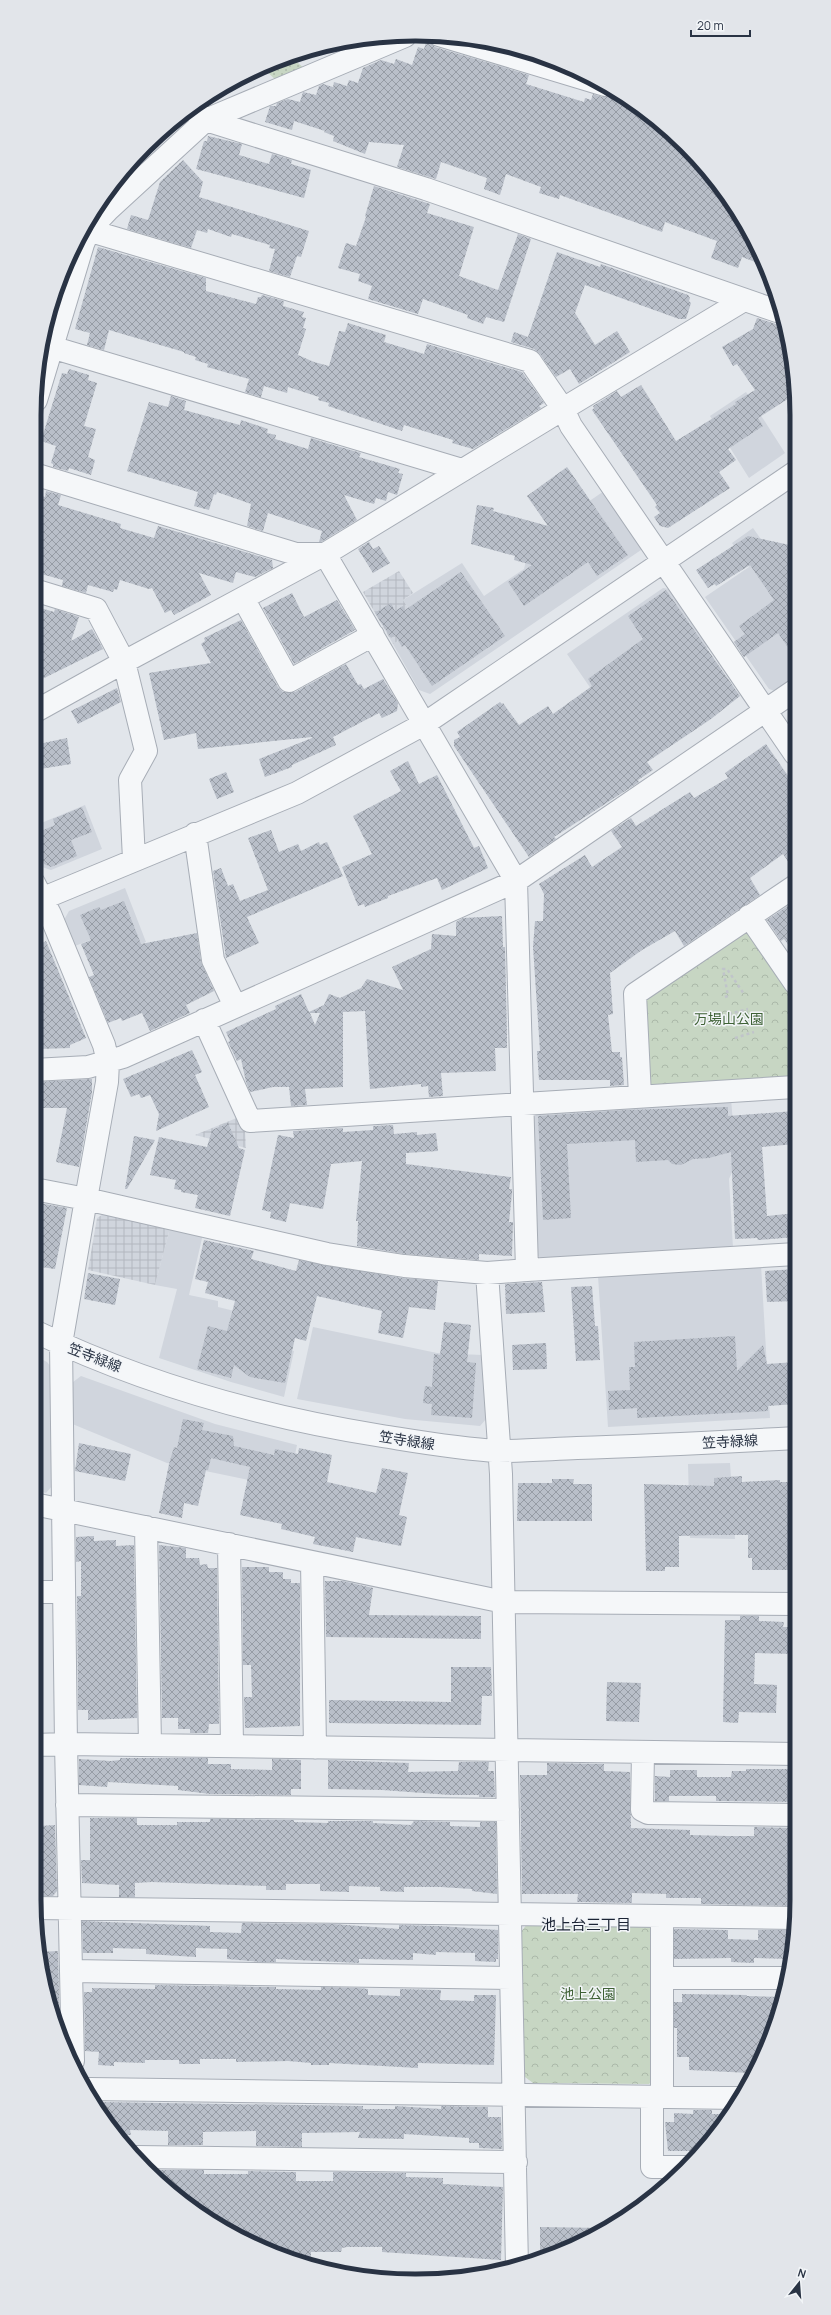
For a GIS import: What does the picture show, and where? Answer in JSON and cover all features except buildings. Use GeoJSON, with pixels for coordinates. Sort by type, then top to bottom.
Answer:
{"type":"FeatureCollection","features":[{"type":"Feature","properties":{"kind":"street"},"geometry":{"type":"LineString","coordinates":[[94,224],[199,115],[389,42]]}},
{"type":"Feature","properties":{"kind":"street"},"geometry":{"type":"LineString","coordinates":[[474,46],[566,73]]}},
{"type":"Feature","properties":{"kind":"street"},"geometry":{"type":"LineString","coordinates":[[199,115],[426,189],[774,310]]}},
{"type":"Feature","properties":{"kind":"street"},"geometry":{"type":"LineString","coordinates":[[90,231],[530,361],[563,409],[571,426],[766,710],[790,748]]}},
{"type":"Feature","properties":{"kind":"street"},"geometry":{"type":"LineString","coordinates":[[44,373],[83,244]]}},
{"type":"Feature","properties":{"kind":"street"},"geometry":{"type":"LineString","coordinates":[[41,708],[124,662],[244,600],[325,554],[744,300]]}},
{"type":"Feature","properties":{"kind":"street"},"geometry":{"type":"LineString","coordinates":[[51,347],[462,470]]}},
{"type":"Feature","properties":{"kind":"street"},"geometry":{"type":"LineString","coordinates":[[41,476],[296,554],[309,556],[325,554]]}},
{"type":"Feature","properties":{"kind":"street"},"geometry":{"type":"LineString","coordinates":[[41,893],[134,859],[297,793],[424,724],[665,562],[790,476]]}},
{"type":"Feature","properties":{"kind":"street"},"geometry":{"type":"LineString","coordinates":[[325,554],[516,881],[521,1105],[527,1270]]}},
{"type":"Feature","properties":{"kind":"street"},"geometry":{"type":"LineString","coordinates":[[41,592],[96,609],[124,662],[146,751],[130,780],[134,859]]}},
{"type":"Feature","properties":{"kind":"street"},"geometry":{"type":"LineString","coordinates":[[244,600],[289,681],[373,635]]}},
{"type":"Feature","properties":{"kind":"street"},"geometry":{"type":"LineString","coordinates":[[41,1070],[88,1067],[108,1062],[516,881],[790,694]]}},
{"type":"Feature","properties":{"kind":"street"},"geometry":{"type":"LineString","coordinates":[[195,834],[213,960],[235,1006]]}},
{"type":"Feature","properties":{"kind":"street"},"geometry":{"type":"LineString","coordinates":[[640,1096],[635,994],[790,889]]}},
{"type":"Feature","properties":{"kind":"street"},"geometry":{"type":"LineString","coordinates":[[41,903],[104,1045],[108,1062],[107,1082],[61,1344],[63,1592],[73,2049]]}},
{"type":"Feature","properties":{"kind":"street"},"geometry":{"type":"LineString","coordinates":[[749,916],[790,976]]}},
{"type":"Feature","properties":{"kind":"street"},"geometry":{"type":"LineString","coordinates":[[204,1020],[250,1121],[790,1087]]}},
{"type":"Feature","properties":{"kind":"street"},"geometry":{"type":"LineString","coordinates":[[41,1189],[327,1254],[404,1266],[487,1273],[790,1254]]}},
{"type":"Feature","properties":{"kind":"street"},"geometry":{"type":"LineString","coordinates":[[487,1273],[498,1451],[501,1474],[517,2260]]}},
{"type":"Feature","properties":{"kind":"street","name":"笠寺緑線"},"geometry":{"type":"LineString","coordinates":[[41,1334],[61,1344],[145,1376],[216,1400],[275,1416],[334,1428],[432,1444],[498,1451],[643,1446],[790,1438]]}},
{"type":"Feature","properties":{"kind":"street"},"geometry":{"type":"LineString","coordinates":[[41,1505],[504,1602],[790,1604]]}},
{"type":"Feature","properties":{"kind":"street"},"geometry":{"type":"LineString","coordinates":[[146,1527],[150,1745]]}},
{"type":"Feature","properties":{"kind":"street"},"geometry":{"type":"LineString","coordinates":[[229,1544],[232,1746]]}},
{"type":"Feature","properties":{"kind":"street"},"geometry":{"type":"LineString","coordinates":[[312,1562],[315,1748]]}},
{"type":"Feature","properties":{"kind":"street"},"geometry":{"type":"LineString","coordinates":[[41,1592],[63,1592]]}},
{"type":"Feature","properties":{"kind":"street"},"geometry":{"type":"LineString","coordinates":[[41,1745],[790,1754]]}},
{"type":"Feature","properties":{"kind":"street"},"geometry":{"type":"LineString","coordinates":[[643,1753],[642,1810],[648,1813],[790,1815]]}},
{"type":"Feature","properties":{"kind":"street"},"geometry":{"type":"LineString","coordinates":[[67,1805],[508,1810]]}},
{"type":"Feature","properties":{"kind":"street"},"geometry":{"type":"LineString","coordinates":[[41,1908],[70,1907],[789,1918]]}},
{"type":"Feature","properties":{"kind":"street"},"geometry":{"type":"LineString","coordinates":[[662,1916],[662,1978],[657,2097],[652,2167],[677,2167]]}},
{"type":"Feature","properties":{"kind":"street"},"geometry":{"type":"LineString","coordinates":[[72,1971],[511,1978]]}},
{"type":"Feature","properties":{"kind":"street"},"geometry":{"type":"LineString","coordinates":[[662,1978],[782,1978]]}},
{"type":"Feature","properties":{"kind":"street"},"geometry":{"type":"LineString","coordinates":[[92,2088],[733,2098]]}},
{"type":"Feature","properties":{"kind":"street"},"geometry":{"type":"LineString","coordinates":[[145,2158],[516,2162]]}},
{"type":"Feature","properties":{"kind":"path"},"geometry":{"type":"LineString","coordinates":[[725,997],[728,996],[723,969],[727,969],[744,994]]}},
{"type":"Feature","properties":{"kind":"path"},"geometry":{"type":"LineString","coordinates":[[729,1014],[748,1009]]}},
{"type":"Feature","properties":{"kind":"path"},"geometry":{"type":"LineString","coordinates":[[735,1038],[754,1032]]}},
{"type":"Feature","properties":{"kind":"shaded area"},"geometry":{"type":"Polygon","coordinates":[[[143,159],[147,163],[114,193],[143,159]]]}},
{"type":"Feature","properties":{"kind":"shaded area"},"geometry":{"type":"Polygon","coordinates":[[[746,392],[785,453],[749,478],[710,416],[746,392]]]}},
{"type":"Feature","properties":{"kind":"shaded area"},"geometry":{"type":"Polygon","coordinates":[[[607,489],[643,543],[641,550],[430,694],[419,690],[393,644],[421,627],[403,600],[462,563],[484,596],[524,569],[535,524],[553,526],[607,489]]]}},
{"type":"Feature","properties":{"kind":"shaded area"},"geometry":{"type":"Polygon","coordinates":[[[753,528],[790,580],[790,592],[774,603],[790,627],[790,684],[778,692],[769,689],[705,597],[749,567],[732,543],[753,528]]]}},
{"type":"Feature","properties":{"kind":"shaded area"},"geometry":{"type":"Polygon","coordinates":[[[399,571],[413,593],[403,600],[421,627],[393,644],[363,592],[399,571]]]}},
{"type":"Feature","properties":{"kind":"shaded area"},"geometry":{"type":"Polygon","coordinates":[[[663,588],[675,590],[712,645],[609,715],[567,654],[663,588]]]}},
{"type":"Feature","properties":{"kind":"shaded area"},"geometry":{"type":"Polygon","coordinates":[[[85,805],[102,849],[51,870],[42,867],[41,823],[85,805]]]}},
{"type":"Feature","properties":{"kind":"shaded area"},"geometry":{"type":"Polygon","coordinates":[[[125,888],[146,942],[119,953],[110,932],[75,946],[64,920],[69,911],[125,888]]]}},
{"type":"Feature","properties":{"kind":"shaded area"},"geometry":{"type":"Polygon","coordinates":[[[731,1098],[736,1163],[729,1179],[733,1248],[543,1260],[536,1254],[530,1121],[540,1111],[731,1098]]]}},
{"type":"Feature","properties":{"kind":"shaded area"},"geometry":{"type":"Polygon","coordinates":[[[239,1117],[245,1130],[246,1148],[195,1135],[239,1117]]]}},
{"type":"Feature","properties":{"kind":"shaded area"},"geometry":{"type":"Polygon","coordinates":[[[105,1213],[170,1228],[155,1285],[88,1270],[97,1218],[105,1213]]]}},
{"type":"Feature","properties":{"kind":"shaded area"},"geometry":{"type":"Polygon","coordinates":[[[170,1228],[203,1234],[189,1295],[218,1301],[218,1307],[247,1314],[269,1345],[294,1351],[284,1397],[231,1382],[159,1358],[177,1289],[155,1285],[170,1228]]]}},
{"type":"Feature","properties":{"kind":"shaded area"},"geometry":{"type":"Polygon","coordinates":[[[761,1265],[770,1418],[608,1427],[598,1276],[761,1265]]]}},
{"type":"Feature","properties":{"kind":"shaded area"},"geometry":{"type":"Polygon","coordinates":[[[313,1327],[437,1353],[482,1355],[487,1418],[480,1426],[405,1419],[297,1399],[313,1327]]]}},
{"type":"Feature","properties":{"kind":"shaded area"},"geometry":{"type":"Polygon","coordinates":[[[41,1359],[47,1362],[51,1367],[52,1486],[46,1493],[41,1492],[41,1359]]]}},
{"type":"Feature","properties":{"kind":"shaded area"},"geometry":{"type":"Polygon","coordinates":[[[81,1376],[215,1424],[297,1445],[288,1488],[167,1463],[70,1423],[69,1385],[81,1376]]]}},
{"type":"Feature","properties":{"kind":"shaded area"},"geometry":{"type":"Polygon","coordinates":[[[730,1463],[735,1539],[690,1538],[688,1464],[730,1463]]]}},
{"type":"Feature","properties":{"kind":"green space"},"geometry":{"type":"Polygon","coordinates":[[[296,61],[306,70],[278,82],[267,72],[296,61]]]}},
{"type":"Feature","properties":{"kind":"green space","name":"万場山公園"},"geometry":{"type":"Polygon","coordinates":[[[745,929],[790,984],[790,1080],[655,1088],[647,1082],[645,996],[745,929]]]}},
{"type":"Feature","properties":{"kind":"green space","name":"池上公園"},"geometry":{"type":"Polygon","coordinates":[[[527,1924],[646,1925],[657,1931],[656,2077],[649,2084],[533,2083],[521,2074],[518,1936],[527,1924]]]}},
{"type":"Feature","properties":{"kind":"district","name":"池上台三丁目"},"geometry":{"type":"Point","coordinates":[586,1924]}}]}
